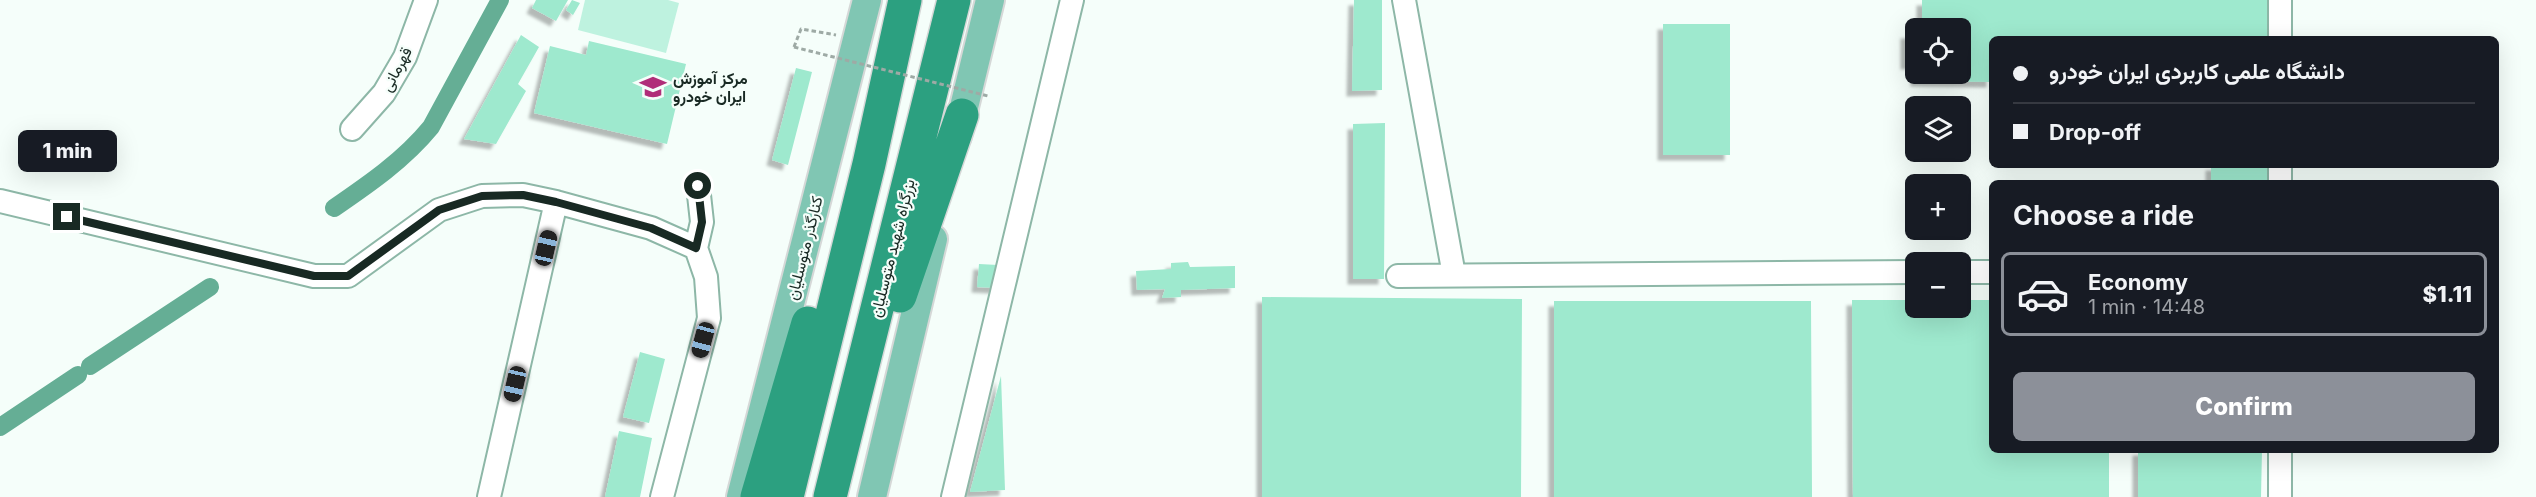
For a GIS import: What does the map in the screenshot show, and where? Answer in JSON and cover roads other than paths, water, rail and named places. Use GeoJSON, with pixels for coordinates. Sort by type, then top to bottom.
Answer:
{"type":"FeatureCollection","features":[{"type":"Feature","properties":{"kind":"highway"},"geometry":{"type":"LineString","coordinates":[[787,497],[869,164],[905,0]]}},
{"type":"Feature","properties":{"kind":"highway","name":"بزرگراه شهید متوسلیان"},"geometry":{"type":"LineString","coordinates":[[831,497],[954,0]]}},
{"type":"Feature","properties":{"kind":"highway"},"geometry":{"type":"LineString","coordinates":[[831,497],[962,115]]}},
{"type":"Feature","properties":{"kind":"highway"},"geometry":{"type":"LineString","coordinates":[[757,497],[821,282],[869,164]]}},
{"type":"Feature","properties":{"kind":"main road","name":"کنارگذر متوسلیان"},"geometry":{"type":"LineString","coordinates":[[741,497],[867,0]]}},
{"type":"Feature","properties":{"kind":"main road"},"geometry":{"type":"LineString","coordinates":[[872,497],[990,0]]}},
{"type":"Feature","properties":{"kind":"street","name":"قهرمانی"},"geometry":{"type":"LineString","coordinates":[[352,129],[384,93],[405,57],[426,0]]}},
{"type":"Feature","properties":{"kind":"street"},"geometry":{"type":"LineString","coordinates":[[953,497],[1072,0]]}},
{"type":"Feature","properties":{"kind":"street"},"geometry":{"type":"LineString","coordinates":[[1404,0],[1454,275]]}},
{"type":"Feature","properties":{"kind":"street"},"geometry":{"type":"LineString","coordinates":[[2280,0],[2280,36]]}},
{"type":"Feature","properties":{"kind":"street"},"geometry":{"type":"LineString","coordinates":[[662,497],[709,318],[706,277],[696,248],[702,222],[698,186]]}},
{"type":"Feature","properties":{"kind":"street"},"geometry":{"type":"LineString","coordinates":[[0,201],[314,276],[348,276],[439,210],[482,196],[523,195],[556,202],[651,228],[696,248]]}},
{"type":"Feature","properties":{"kind":"street"},"geometry":{"type":"LineString","coordinates":[[489,497],[556,202]]}},
{"type":"Feature","properties":{"kind":"street"},"geometry":{"type":"LineString","coordinates":[[1398,276],[1905,272]]}},
{"type":"Feature","properties":{"kind":"street"},"geometry":{"type":"LineString","coordinates":[[1971,272],[1989,272]]}},
{"type":"Feature","properties":{"kind":"street"},"geometry":{"type":"LineString","coordinates":[[2280,453],[2280,497]]}},
{"type":"Feature","properties":{"kind":"waterway"},"geometry":{"type":"LineString","coordinates":[[334,208],[398,161],[431,127],[500,0]]}},
{"type":"Feature","properties":{"kind":"waterway"},"geometry":{"type":"LineString","coordinates":[[90,366],[210,287]]}},
{"type":"Feature","properties":{"kind":"waterway"},"geometry":{"type":"LineString","coordinates":[[0,427],[78,375]]}},
{"type":"Feature","properties":{"kind":"place","name":"مرکز آموزش ایران خودرو"},"geometry":{"type":"Point","coordinates":[653,87]}}]}
